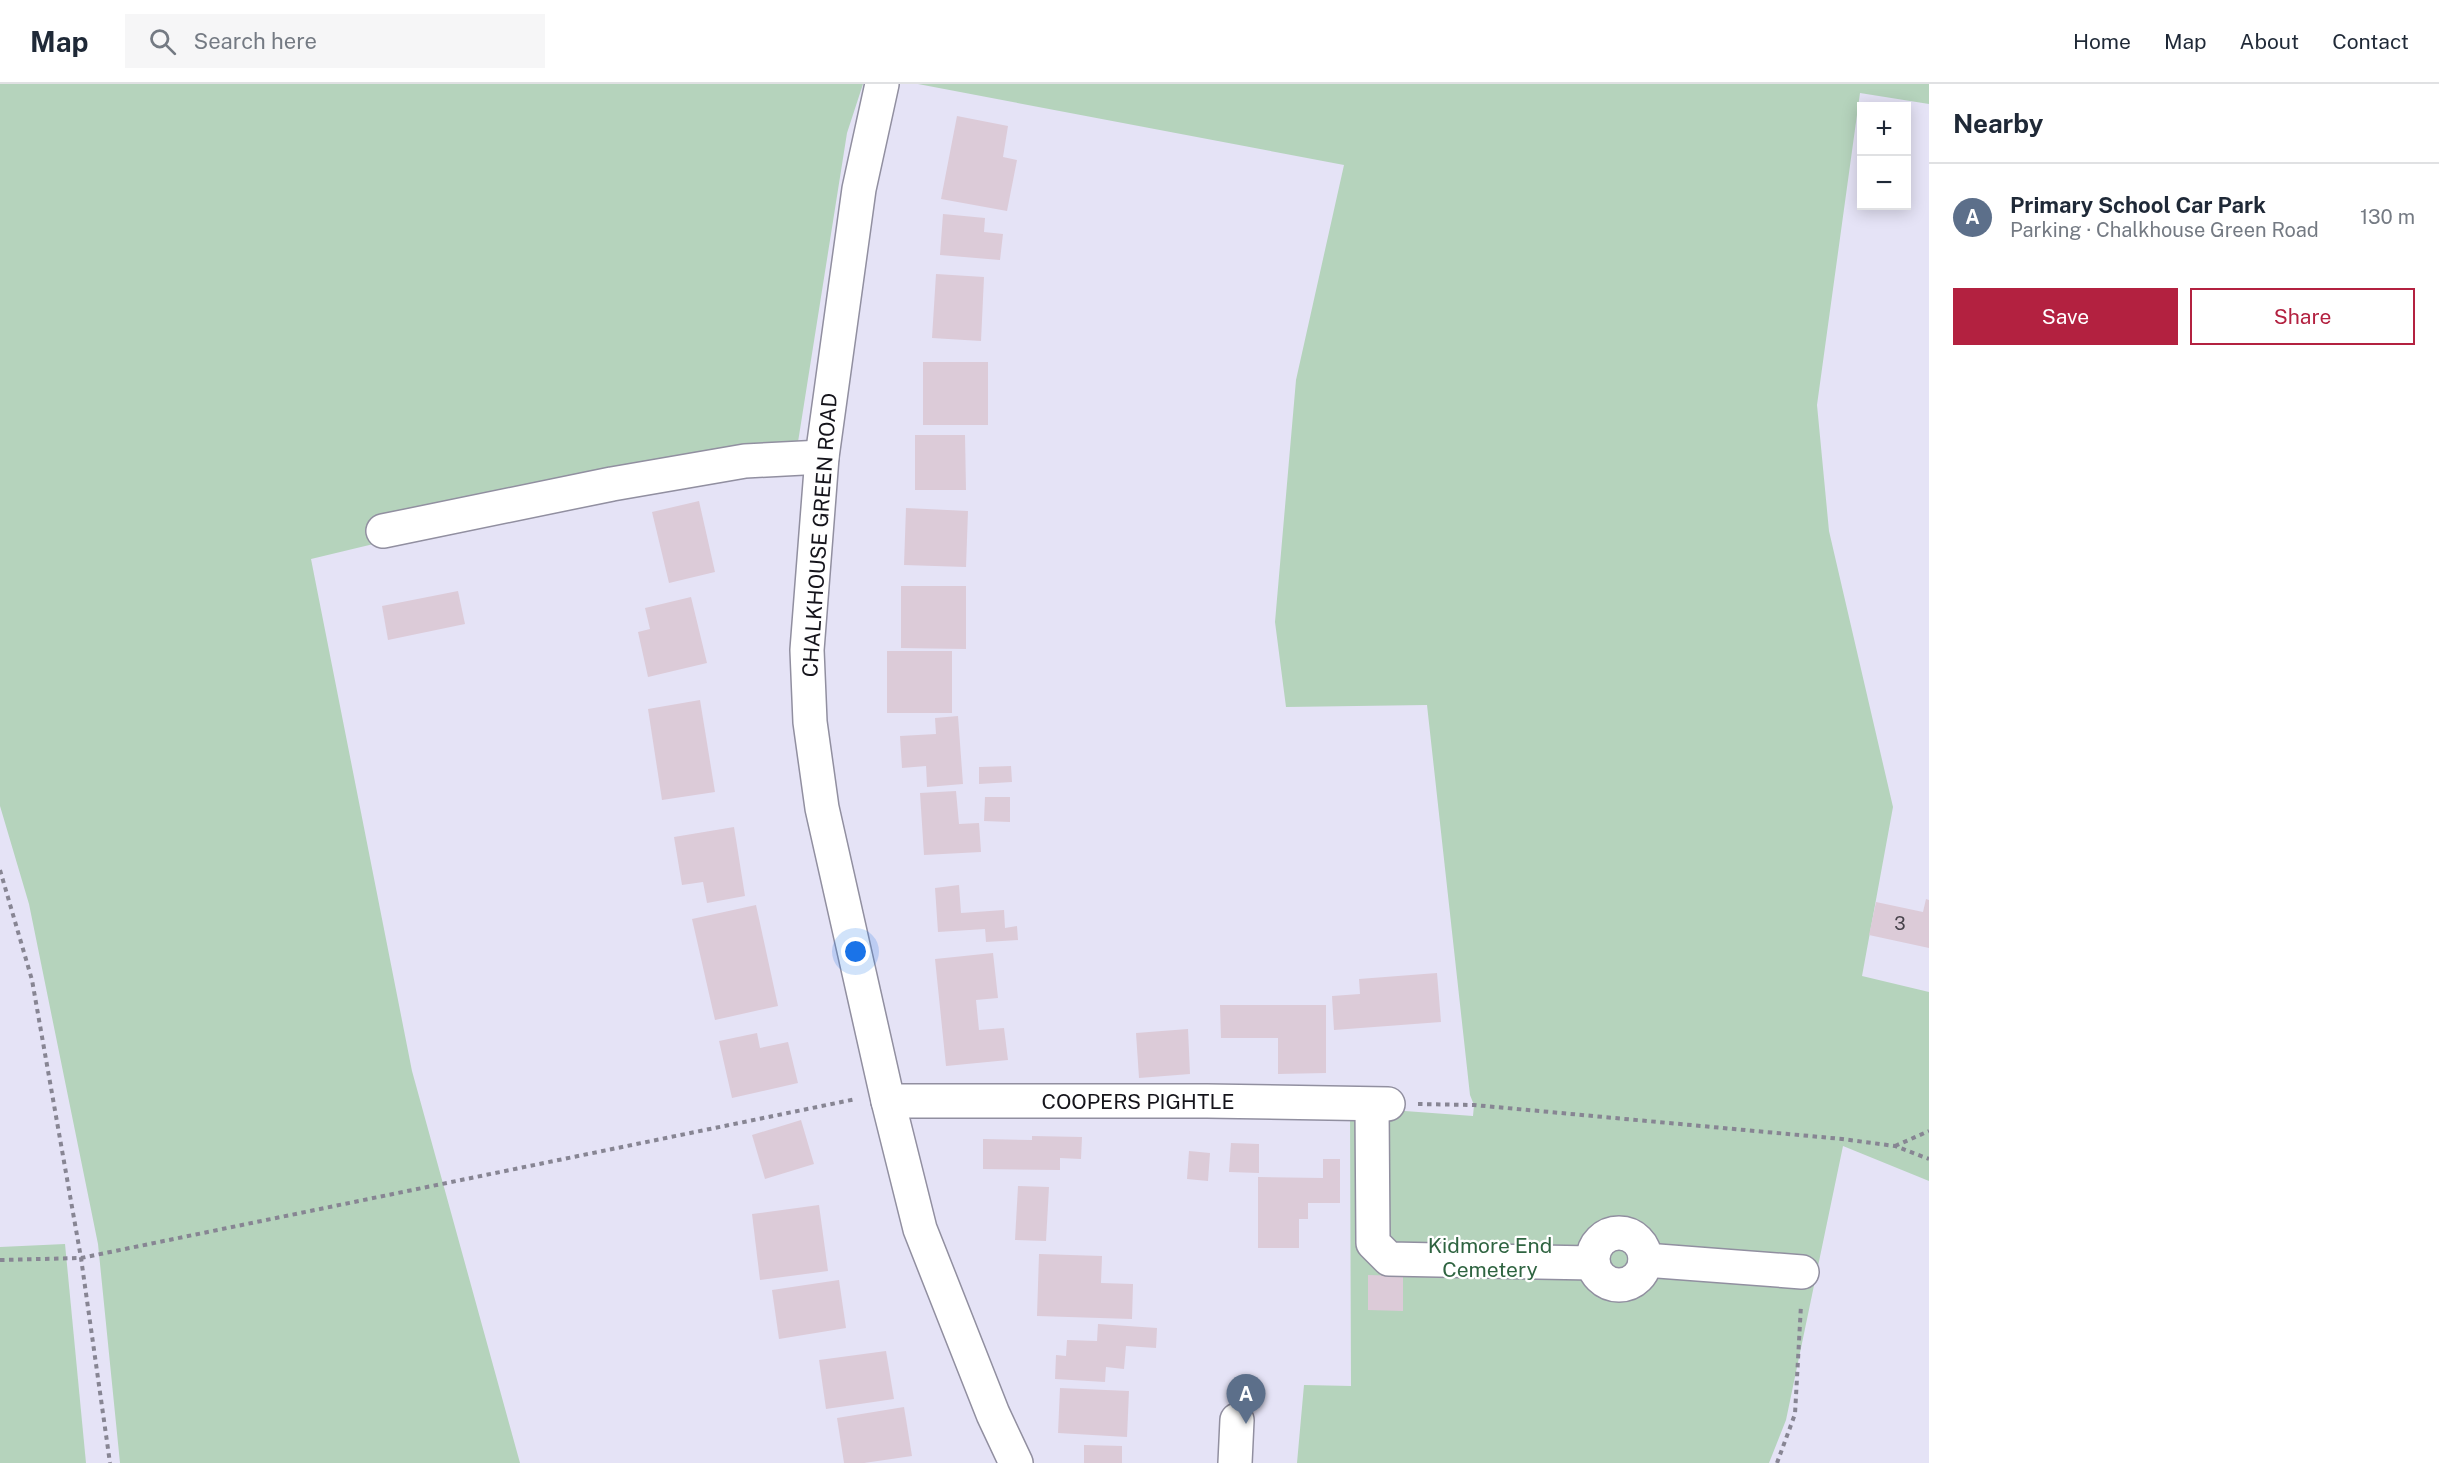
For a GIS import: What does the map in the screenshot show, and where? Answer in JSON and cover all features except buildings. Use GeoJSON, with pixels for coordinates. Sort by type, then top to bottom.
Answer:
{"type":"FeatureCollection","features":[{"type":"Feature","properties":{"kind":"street","name":"CHALKHOUSE GREEN ROAD"},"geometry":{"type":"LineString","coordinates":[[882,84],[859,189],[822,457],[807,650],[810,722],[822,808],[888,1101],[921,1229],[993,1414],[1016,1463]]}},
{"type":"Feature","properties":{"kind":"street"},"geometry":{"type":"LineString","coordinates":[[383,531],[612,484],[734,463],[822,457]]}},
{"type":"Feature","properties":{"kind":"street","name":"COOPERS PIGHTLE"},"geometry":{"type":"LineString","coordinates":[[888,1101],[1207,1101],[1380,1105]]}},
{"type":"Feature","properties":{"kind":"street"},"geometry":{"type":"LineString","coordinates":[[1380,1105],[1373,1243],[1389,1259],[1593,1263],[1598,1275],[1608,1283],[1621,1286],[1633,1281],[1642,1272],[1645,1260],[1802,1272]]}},
{"type":"Feature","properties":{"kind":"street"},"geometry":{"type":"LineString","coordinates":[[1235,1463],[1237,1420]]}},
{"type":"Feature","properties":{"kind":"path"},"geometry":{"type":"LineString","coordinates":[[0,870],[33,980],[81,1258],[110,1463]]}},
{"type":"Feature","properties":{"kind":"path"},"geometry":{"type":"LineString","coordinates":[[0,1260],[81,1258],[860,1098],[888,1101]]}},
{"type":"Feature","properties":{"kind":"path"},"geometry":{"type":"LineString","coordinates":[[1380,1105],[1474,1105],[1842,1139],[1895,1146],[1929,1159]]}},
{"type":"Feature","properties":{"kind":"path"},"geometry":{"type":"LineString","coordinates":[[1895,1146],[1929,1131]]}},
{"type":"Feature","properties":{"kind":"path"},"geometry":{"type":"LineString","coordinates":[[1777,1463],[1796,1414],[1802,1272]]}},
{"type":"Feature","properties":{"kind":"green space"},"geometry":{"type":"Polygon","coordinates":[[[0,84],[863,84],[847,133],[798,442],[311,559],[412,1071],[520,1463],[120,1463],[98,1244],[29,904],[0,806],[0,84]]]}},
{"type":"Feature","properties":{"kind":"green space","name":"Kidmore End Cemetery"},"geometry":{"type":"Polygon","coordinates":[[[918,84],[1929,84],[1929,104],[1860,93],[1817,405],[1829,531],[1893,807],[1862,976],[1929,992],[1929,1181],[1843,1146],[1786,1420],[1769,1463],[1297,1463],[1304,1385],[1351,1386],[1350,1107],[1473,1116],[1474,1105],[1470,1095],[1427,705],[1286,707],[1275,622],[1296,380],[1344,165],[918,84]]]}},
{"type":"Feature","properties":{"kind":"green space"},"geometry":{"type":"Polygon","coordinates":[[[65,1244],[86,1463],[0,1463],[0,1247],[65,1244]]]}},
{"type":"Feature","properties":{"kind":"place","name":"Primary School Car Park"},"geometry":{"type":"Point","coordinates":[1246,1424]}}]}
